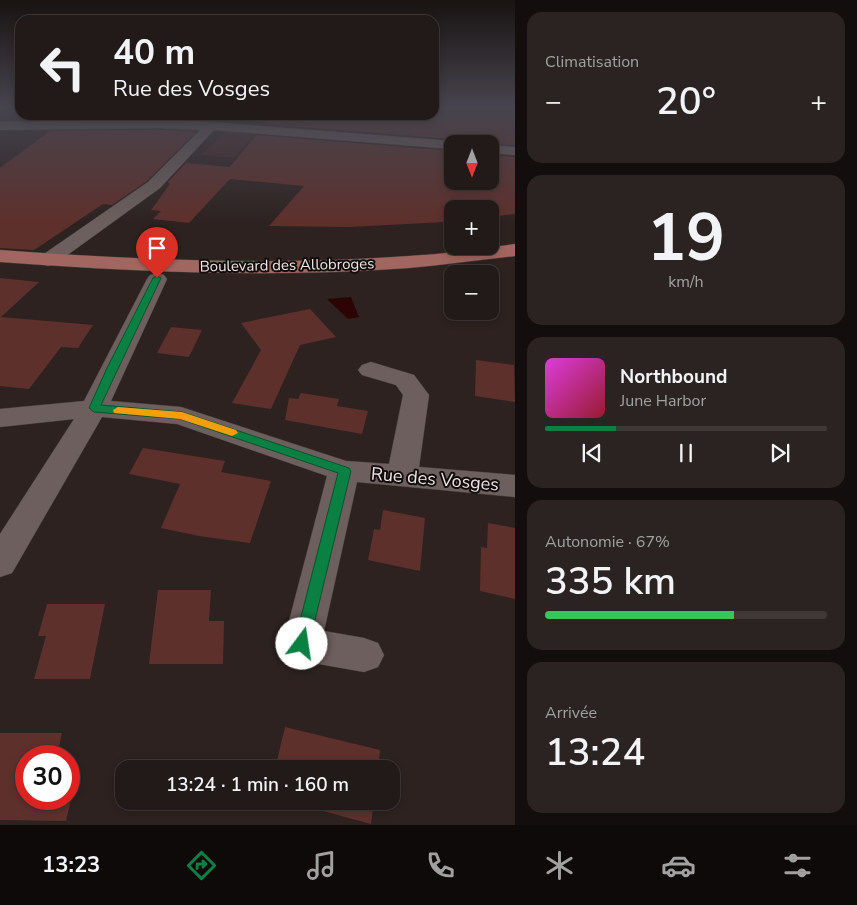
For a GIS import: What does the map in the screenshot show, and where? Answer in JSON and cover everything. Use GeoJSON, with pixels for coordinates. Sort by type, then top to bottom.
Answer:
{"type":"FeatureCollection","features":[{"type":"Feature","properties":{"kind":"main road","name":"Boulevard des Allobroges"},"geometry":{"type":"LineString","coordinates":[[0,256],[175,267],[324,266],[395,263],[514,250]]}},
{"type":"Feature","properties":{"kind":"main road","name":"Boulevard des Allobroges"},"geometry":{"type":"LineString","coordinates":[[0,269],[157,278],[326,278],[401,275],[514,263]]}},
{"type":"Feature","properties":{"kind":"street"},"geometry":{"type":"LineString","coordinates":[[48,260],[154,185],[198,146]]}},
{"type":"Feature","properties":{"kind":"street"},"geometry":{"type":"LineString","coordinates":[[499,149],[514,150]]}},
{"type":"Feature","properties":{"kind":"street"},"geometry":{"type":"LineString","coordinates":[[0,563],[94,408],[157,278]]}},
{"type":"Feature","properties":{"kind":"street"},"geometry":{"type":"LineString","coordinates":[[371,370],[405,380],[416,395],[402,476]]}},
{"type":"Feature","properties":{"kind":"street","name":"Rue des Vosges"},"geometry":{"type":"LineString","coordinates":[[0,418],[94,408],[182,416],[344,471],[514,486]]}},
{"type":"Feature","properties":{"kind":"street"},"geometry":{"type":"LineString","coordinates":[[344,471],[302,644],[364,655]]}},
{"type":"Feature","properties":{"kind":"shaded area"},"geometry":{"type":"Polygon","coordinates":[[[211,146],[245,146],[234,158],[201,155],[211,146]]]}},
{"type":"Feature","properties":{"kind":"shaded area"},"geometry":{"type":"Polygon","coordinates":[[[351,297],[359,317],[348,319],[327,299],[351,297]]]}},
{"type":"Feature","properties":{"kind":"building"},"geometry":{"type":"Polygon","coordinates":[[[30,146],[182,146],[147,181],[112,205],[103,204],[34,250],[0,248],[0,168],[30,146]]]}},
{"type":"Feature","properties":{"kind":"building"},"geometry":{"type":"Polygon","coordinates":[[[247,146],[385,146],[444,150],[444,190],[499,190],[499,156],[515,157],[515,214],[499,216],[499,200],[444,200],[444,222],[349,227],[269,226],[304,186],[230,179],[189,223],[153,219],[161,211],[151,210],[170,184],[168,182],[186,163],[230,167],[247,146]]]}},
{"type":"Feature","properties":{"kind":"building"},"geometry":{"type":"Polygon","coordinates":[[[0,278],[39,282],[1,317],[93,325],[78,348],[61,347],[29,389],[0,386],[0,278]]]}},
{"type":"Feature","properties":{"kind":"building"},"geometry":{"type":"Polygon","coordinates":[[[310,309],[336,337],[300,345],[271,409],[232,403],[261,350],[241,323],[310,309]]]}},
{"type":"Feature","properties":{"kind":"building"},"geometry":{"type":"Polygon","coordinates":[[[171,327],[202,330],[189,357],[157,353],[171,327]]]}},
{"type":"Feature","properties":{"kind":"building"},"geometry":{"type":"Polygon","coordinates":[[[476,360],[514,365],[515,402],[475,396],[476,360]]]}},
{"type":"Feature","properties":{"kind":"building"},"geometry":{"type":"Polygon","coordinates":[[[301,393],[339,399],[337,406],[368,411],[362,434],[285,420],[289,398],[298,399],[301,393]]]}},
{"type":"Feature","properties":{"kind":"building"},"geometry":{"type":"Polygon","coordinates":[[[143,448],[225,461],[221,472],[271,481],[250,543],[199,536],[161,528],[180,484],[129,474],[143,448]]]}},
{"type":"Feature","properties":{"kind":"building"},"geometry":{"type":"Polygon","coordinates":[[[383,510],[425,518],[420,571],[368,560],[374,529],[380,530],[383,510]]]}},
{"type":"Feature","properties":{"kind":"building"},"geometry":{"type":"Polygon","coordinates":[[[488,523],[515,528],[515,599],[480,591],[481,547],[487,548],[488,523]]]}},
{"type":"Feature","properties":{"kind":"building"},"geometry":{"type":"Polygon","coordinates":[[[158,590],[211,590],[209,621],[224,621],[223,664],[149,664],[158,590]]]}},
{"type":"Feature","properties":{"kind":"building"},"geometry":{"type":"Polygon","coordinates":[[[47,604],[105,604],[90,679],[34,679],[46,636],[38,636],[47,604]]]}},
{"type":"Feature","properties":{"kind":"building"},"geometry":{"type":"Polygon","coordinates":[[[285,727],[380,750],[379,760],[277,760],[285,727]]]}},
{"type":"Feature","properties":{"kind":"building"},"geometry":{"type":"Polygon","coordinates":[[[0,733],[62,733],[59,745],[15,745],[15,810],[69,810],[66,821],[0,820],[0,733]]]}},
{"type":"Feature","properties":{"kind":"building"},"geometry":{"type":"Polygon","coordinates":[[[319,810],[373,810],[371,824],[319,810]]]}},
{"type":"Feature","properties":{"kind":"slow traffic"},"geometry":{"type":"LineString","coordinates":[[118,410],[182,416],[232,433]]}},
{"type":"Feature","properties":{"kind":"route"},"geometry":{"type":"LineString","coordinates":[[157,278],[94,408],[182,416],[344,471],[302,644]]}}]}
